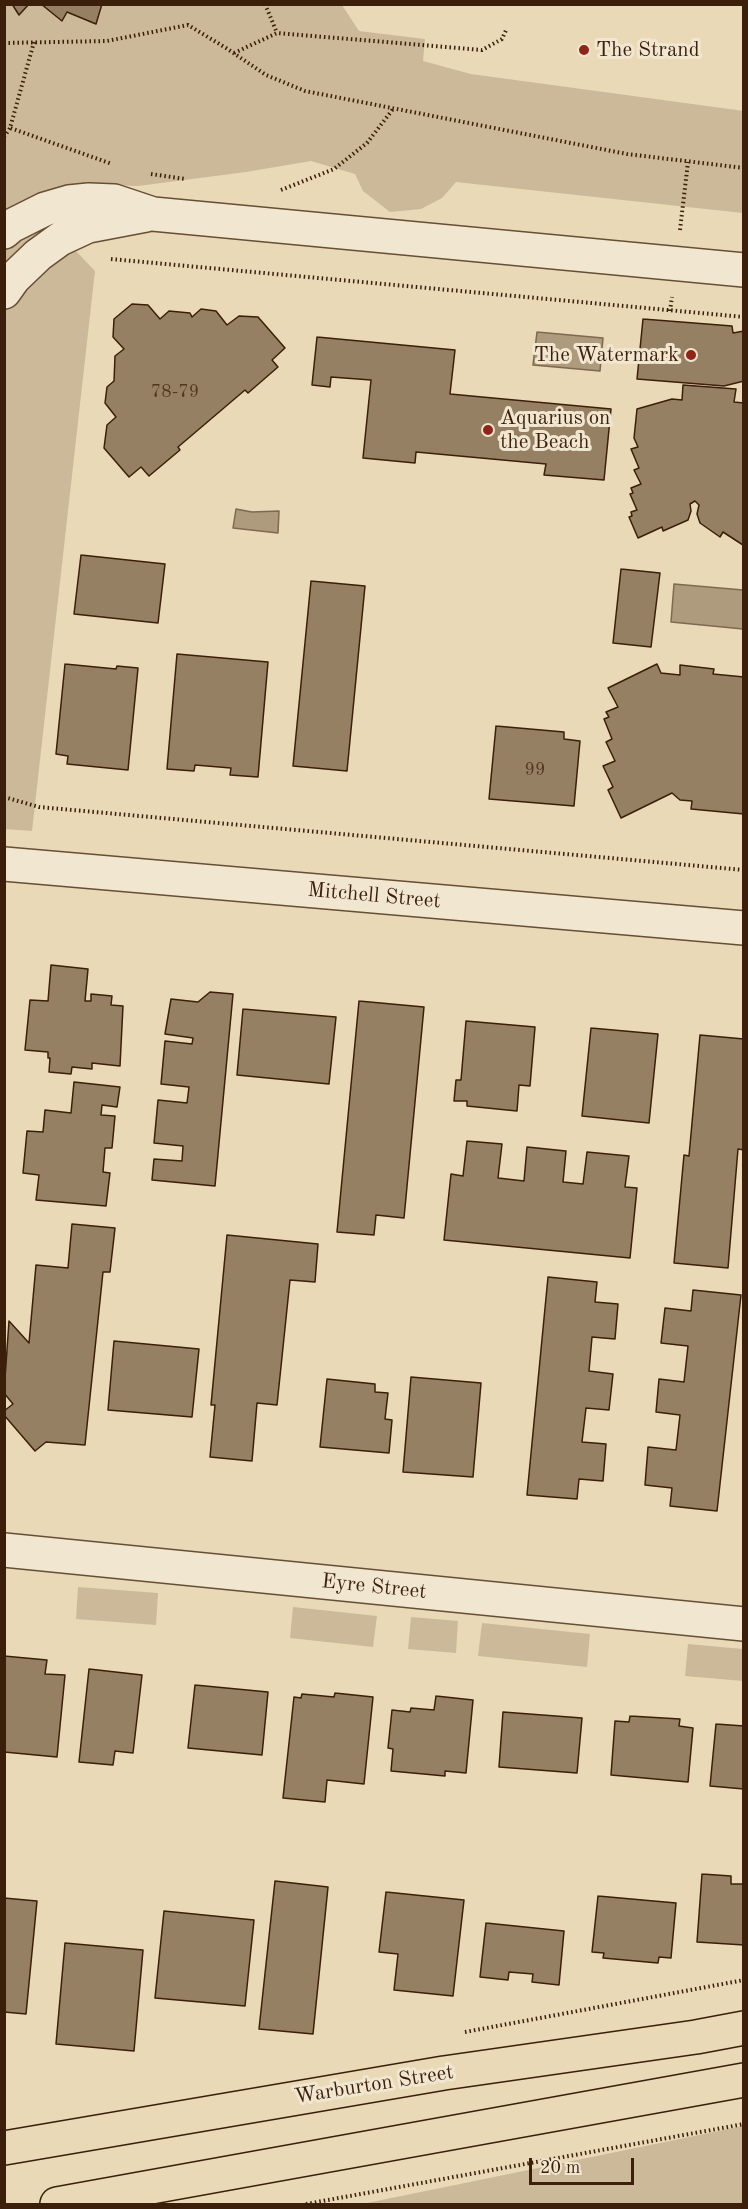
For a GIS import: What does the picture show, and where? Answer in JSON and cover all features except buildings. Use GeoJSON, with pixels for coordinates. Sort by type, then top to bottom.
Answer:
{"type":"FeatureCollection","features":[{"type":"Feature","properties":{"kind":"main road","name":"Warburton Street"},"geometry":{"type":"LineString","coordinates":[[4,2148],[444,2073],[744,2028]]}},
{"type":"Feature","properties":{"kind":"main road"},"geometry":{"type":"LineString","coordinates":[[696,2037],[744,2043]]}},
{"type":"Feature","properties":{"kind":"main road"},"geometry":{"type":"LineString","coordinates":[[57,2205],[744,2080]]}},
{"type":"Feature","properties":{"kind":"street"},"geometry":{"type":"LineString","coordinates":[[4,232],[11,226],[45,209],[69,202],[114,201],[153,214],[744,270]]}},
{"type":"Feature","properties":{"kind":"street"},"geometry":{"type":"LineString","coordinates":[[4,292],[14,278],[38,255],[60,239],[88,226],[153,214]]}},
{"type":"Feature","properties":{"kind":"street","name":"Mitchell Street"},"geometry":{"type":"LineString","coordinates":[[4,864],[744,928]]}},
{"type":"Feature","properties":{"kind":"street","name":"Eyre Street"},"geometry":{"type":"LineString","coordinates":[[4,1550],[744,1624]]}},
{"type":"Feature","properties":{"kind":"path"},"geometry":{"type":"LineString","coordinates":[[265,4],[277,33]]}},
{"type":"Feature","properties":{"kind":"path"},"geometry":{"type":"LineString","coordinates":[[4,43],[107,41],[188,25],[266,75],[305,91],[627,154],[744,168]]}},
{"type":"Feature","properties":{"kind":"path"},"geometry":{"type":"LineString","coordinates":[[234,53],[277,33],[482,50],[501,39],[507,28]]}},
{"type":"Feature","properties":{"kind":"path"},"geometry":{"type":"LineString","coordinates":[[4,137],[10,128],[34,42]]}},
{"type":"Feature","properties":{"kind":"path"},"geometry":{"type":"LineString","coordinates":[[274,192],[334,169],[367,143],[393,109]]}},
{"type":"Feature","properties":{"kind":"path"},"geometry":{"type":"LineString","coordinates":[[10,128],[121,168]]}},
{"type":"Feature","properties":{"kind":"path"},"geometry":{"type":"LineString","coordinates":[[679,233],[688,162]]}},
{"type":"Feature","properties":{"kind":"path"},"geometry":{"type":"LineString","coordinates":[[141,173],[193,181]]}},
{"type":"Feature","properties":{"kind":"path"},"geometry":{"type":"LineString","coordinates":[[163,263],[164,253]]}},
{"type":"Feature","properties":{"kind":"path"},"geometry":{"type":"LineString","coordinates":[[108,259],[744,317]]}},
{"type":"Feature","properties":{"kind":"path"},"geometry":{"type":"LineString","coordinates":[[670,311],[672,298]]}},
{"type":"Feature","properties":{"kind":"path"},"geometry":{"type":"LineString","coordinates":[[4,796],[39,807],[744,870]]}},
{"type":"Feature","properties":{"kind":"path"},"geometry":{"type":"LineString","coordinates":[[306,2205],[744,2124]]}},
{"type":"Feature","properties":{"kind":"shaded area"},"geometry":{"type":"Polygon","coordinates":[[[4,5],[342,5],[359,31],[425,39],[423,61],[471,74],[744,111],[743,213],[456,182],[442,198],[421,209],[390,212],[363,191],[355,174],[311,161],[138,186],[85,184],[31,204],[95,271],[32,831],[4,829],[4,5]]]}},
{"type":"Feature","properties":{"kind":"shaded area"},"geometry":{"type":"Polygon","coordinates":[[[537,332],[603,338],[600,371],[533,365],[537,332]]]}},
{"type":"Feature","properties":{"kind":"shaded area"},"geometry":{"type":"Polygon","coordinates":[[[236,509],[252,512],[279,511],[278,533],[233,528],[236,509]]]}},
{"type":"Feature","properties":{"kind":"shaded area"},"geometry":{"type":"Polygon","coordinates":[[[674,584],[743,590],[743,629],[671,622],[674,584]]]}},
{"type":"Feature","properties":{"kind":"shaded area"},"geometry":{"type":"Polygon","coordinates":[[[78,1587],[158,1593],[156,1625],[76,1619],[78,1587]]]}},
{"type":"Feature","properties":{"kind":"shaded area"},"geometry":{"type":"Polygon","coordinates":[[[293,1607],[377,1616],[373,1647],[290,1638],[293,1607]]]}},
{"type":"Feature","properties":{"kind":"shaded area"},"geometry":{"type":"Polygon","coordinates":[[[411,1617],[458,1621],[456,1653],[408,1649],[411,1617]]]}},
{"type":"Feature","properties":{"kind":"shaded area"},"geometry":{"type":"Polygon","coordinates":[[[482,1623],[590,1634],[587,1667],[478,1656],[482,1623]]]}},
{"type":"Feature","properties":{"kind":"shaded area"},"geometry":{"type":"Polygon","coordinates":[[[688,1644],[743,1649],[743,1681],[685,1676],[688,1644]]]}},
{"type":"Feature","properties":{"kind":"shaded area"},"geometry":{"type":"Polygon","coordinates":[[[743,2126],[743,2204],[360,2204],[372,2202],[743,2126]]]}},
{"type":"Feature","properties":{"kind":"place","name":"The Strand"},"geometry":{"type":"Point","coordinates":[584,50]}},
{"type":"Feature","properties":{"kind":"place","name":"The Watermark"},"geometry":{"type":"Point","coordinates":[691,355]}},
{"type":"Feature","properties":{"kind":"place","name":"Aquarius on the Beach"},"geometry":{"type":"Point","coordinates":[488,430]}}]}
